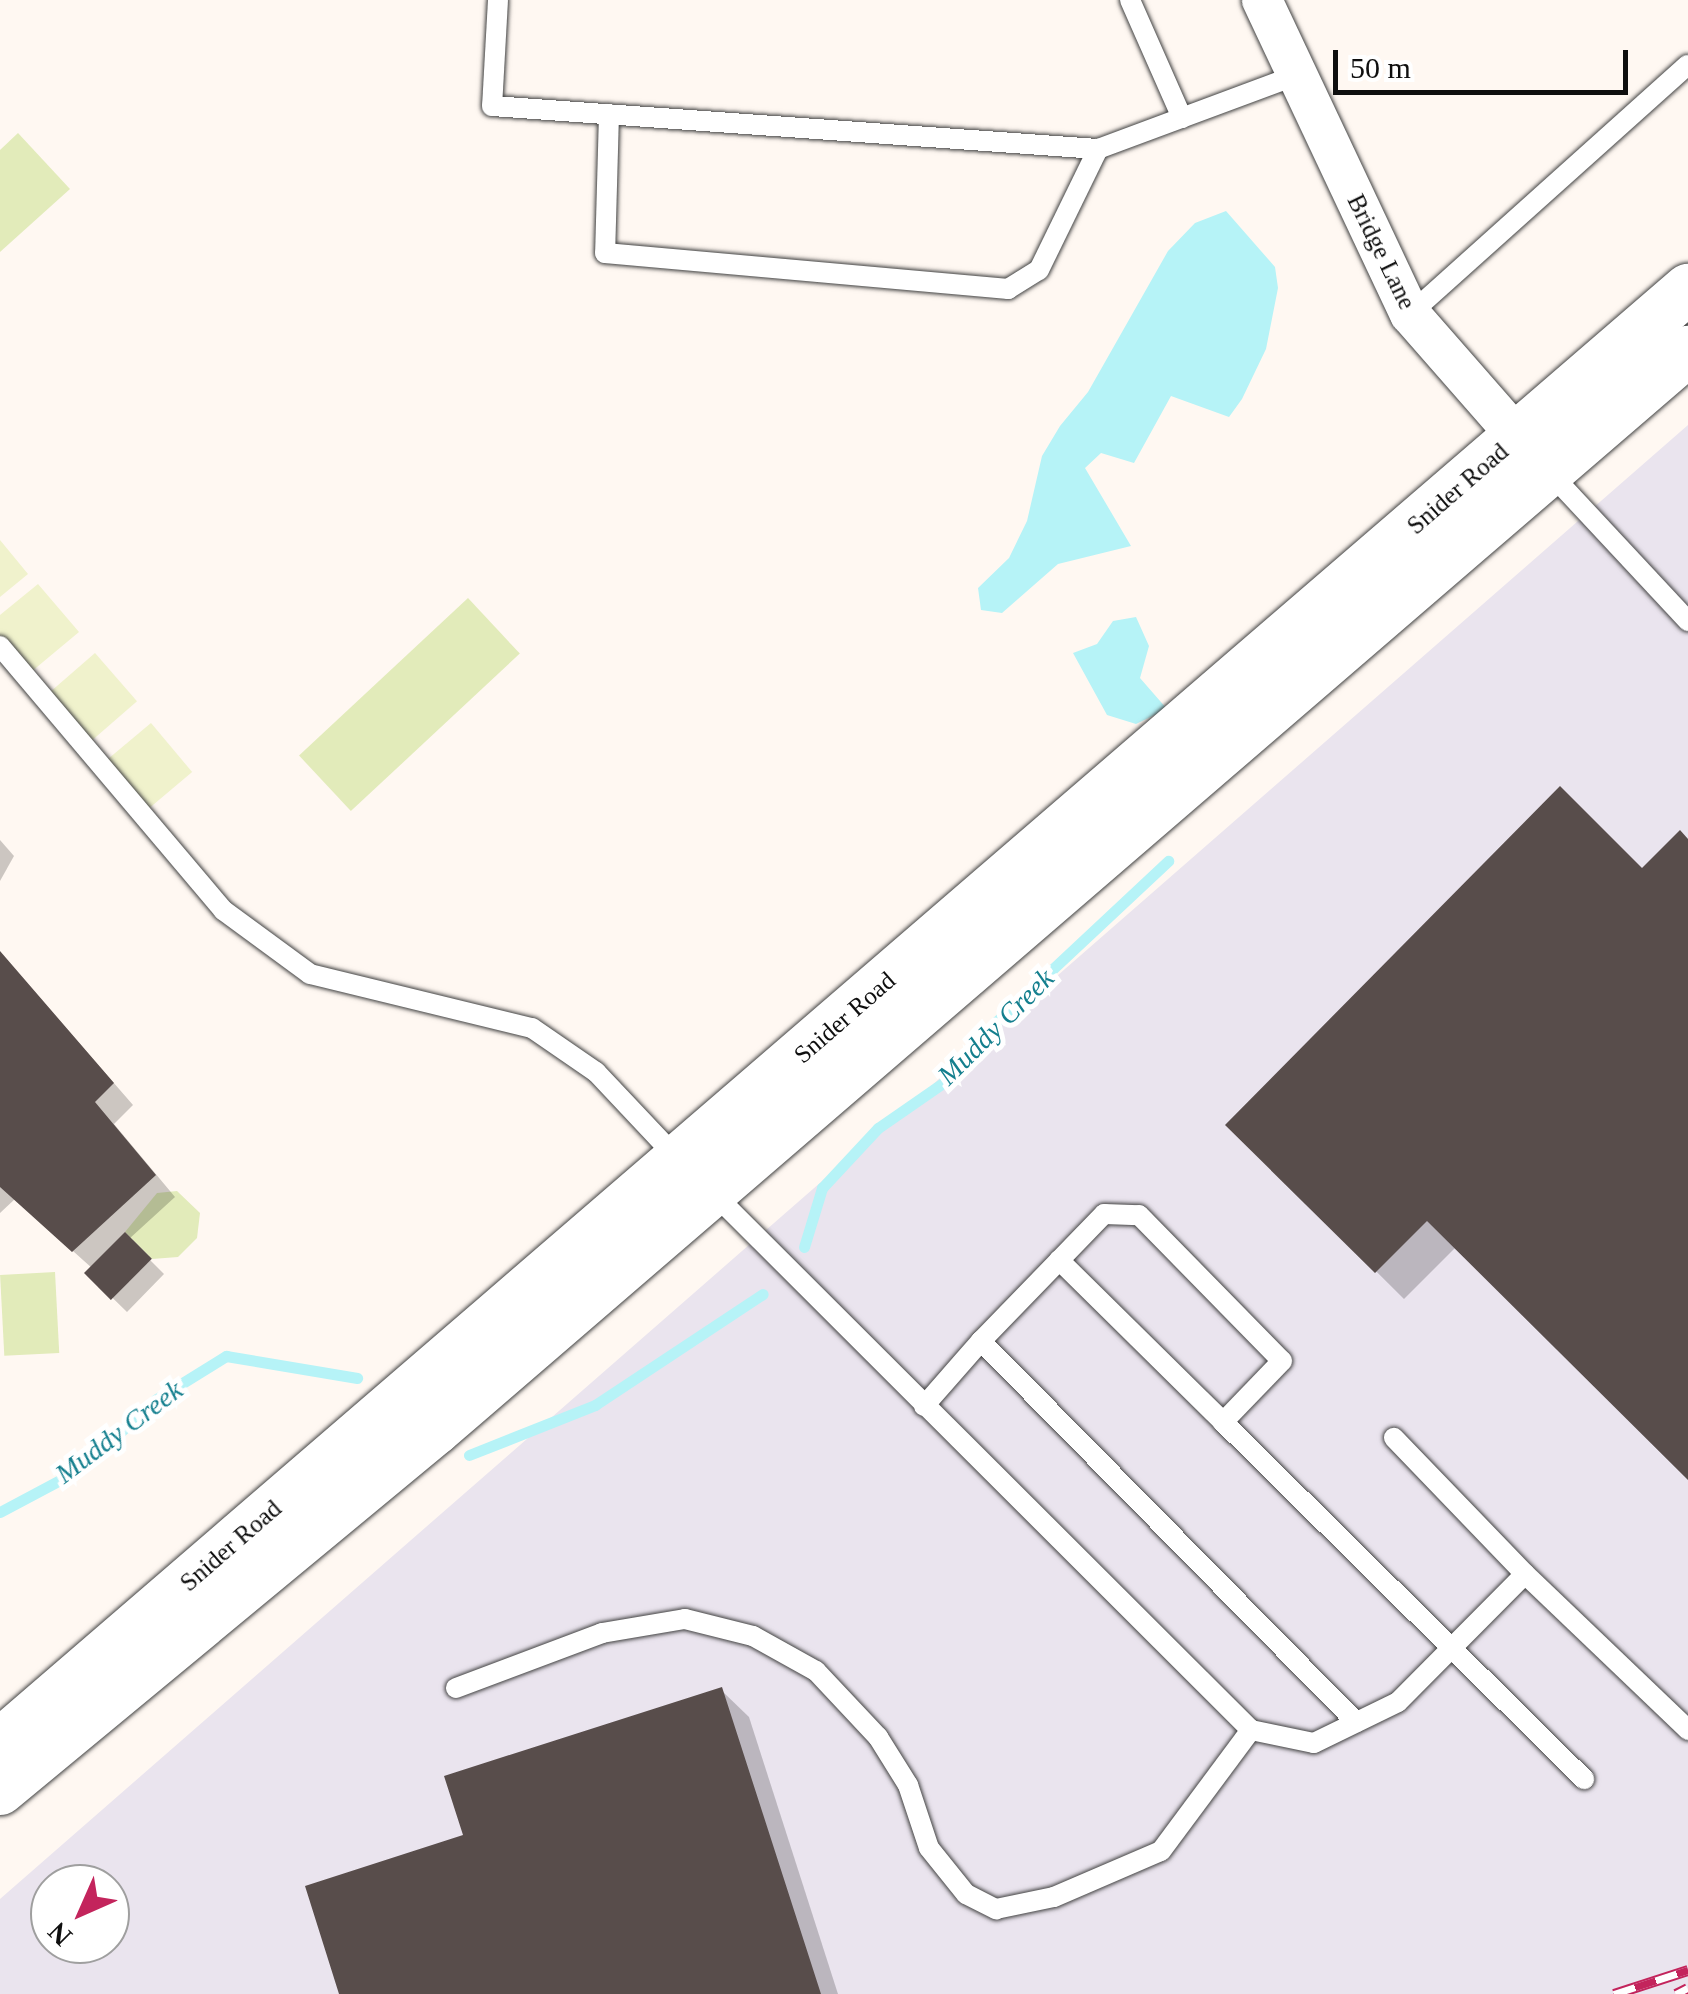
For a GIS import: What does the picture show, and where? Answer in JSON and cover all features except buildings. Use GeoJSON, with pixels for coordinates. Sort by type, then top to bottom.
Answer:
{"type":"FeatureCollection","features":[{"type":"Feature","properties":{"kind":"street","name":"Bridge Lane"},"geometry":{"type":"LineString","coordinates":[[1262,0],[1410,314],[1534,454]]}},
{"type":"Feature","properties":{"kind":"street","name":"Snider Road"},"geometry":{"type":"LineString","coordinates":[[0,1790],[696,1176],[1534,454],[1688,289]]}},
{"type":"Feature","properties":{"kind":"street","name":"Snider Road"},"geometry":{"type":"LineString","coordinates":[[1534,454],[1688,351]]}},
{"type":"Feature","properties":{"kind":"street","name":"Snider Road"},"geometry":{"type":"LineString","coordinates":[[0,1744],[696,1176]]}},
{"type":"Feature","properties":{"kind":"lane"},"geometry":{"type":"LineString","coordinates":[[498,0],[492,106],[1098,149],[1297,75]]}},
{"type":"Feature","properties":{"kind":"lane"},"geometry":{"type":"LineString","coordinates":[[1130,0],[1182,118]]}},
{"type":"Feature","properties":{"kind":"lane"},"geometry":{"type":"LineString","coordinates":[[1410,314],[1688,65]]}},
{"type":"Feature","properties":{"kind":"lane"},"geometry":{"type":"LineString","coordinates":[[608,114],[605,253],[1008,289],[1039,270],[1098,149]]}},
{"type":"Feature","properties":{"kind":"lane"},"geometry":{"type":"LineString","coordinates":[[1534,454],[1688,621]]}},
{"type":"Feature","properties":{"kind":"lane"},"geometry":{"type":"LineString","coordinates":[[0,646],[223,910],[310,974],[532,1028],[596,1072],[924,1406],[1251,1730],[1314,1743],[1398,1702],[1525,1574]]}},
{"type":"Feature","properties":{"kind":"lane"},"geometry":{"type":"LineString","coordinates":[[924,1406],[1104,1214],[1139,1215],[1282,1360],[1223,1422]]}},
{"type":"Feature","properties":{"kind":"lane"},"geometry":{"type":"LineString","coordinates":[[1059,1260],[1454,1646],[1584,1779]]}},
{"type":"Feature","properties":{"kind":"lane"},"geometry":{"type":"LineString","coordinates":[[982,1341],[1356,1722]]}},
{"type":"Feature","properties":{"kind":"lane"},"geometry":{"type":"LineString","coordinates":[[1394,1438],[1525,1574],[1688,1730]]}},
{"type":"Feature","properties":{"kind":"lane"},"geometry":{"type":"LineString","coordinates":[[456,1688],[602,1633],[686,1619],[754,1636],[816,1671],[878,1736],[908,1785],[929,1848],[966,1894],[996,1909],[1054,1897],[1160,1850],[1194,1814],[1251,1730]]}},
{"type":"Feature","properties":{"kind":"shaded area"},"geometry":{"type":"Polygon","coordinates":[[[1688,425],[1688,1994],[0,1994],[0,1899],[30,1873],[30,1964],[130,1964],[130,1864],[40,1864],[1688,425]]]}},
{"type":"Feature","properties":{"kind":"green space"},"geometry":{"type":"Polygon","coordinates":[[[18,133],[70,189],[0,252],[0,150],[18,133]]]}},
{"type":"Feature","properties":{"kind":"green space"},"geometry":{"type":"Polygon","coordinates":[[[0,540],[28,574],[0,597],[0,540]]]}},
{"type":"Feature","properties":{"kind":"green space"},"geometry":{"type":"Polygon","coordinates":[[[38,584],[79,632],[31,672],[0,636],[0,615],[38,584]]]}},
{"type":"Feature","properties":{"kind":"green space"},"geometry":{"type":"Polygon","coordinates":[[[468,598],[520,654],[351,811],[299,756],[468,598]]]}},
{"type":"Feature","properties":{"kind":"green space"},"geometry":{"type":"Polygon","coordinates":[[[95,653],[137,701],[91,741],[49,693],[95,653]]]}},
{"type":"Feature","properties":{"kind":"green space"},"geometry":{"type":"Polygon","coordinates":[[[151,723],[192,772],[145,812],[104,763],[151,723]]]}},
{"type":"Feature","properties":{"kind":"green space"},"geometry":{"type":"Polygon","coordinates":[[[177,1191],[200,1213],[197,1238],[178,1257],[152,1259],[125,1232],[157,1193],[177,1191]]]}},
{"type":"Feature","properties":{"kind":"green space"},"geometry":{"type":"Polygon","coordinates":[[[55,1272],[59,1353],[4,1356],[0,1275],[55,1272]]]}},
{"type":"Feature","properties":{"kind":"water"},"geometry":{"type":"Polygon","coordinates":[[[1226,211],[1275,267],[1278,288],[1266,349],[1242,399],[1229,417],[1171,396],[1134,463],[1101,453],[1085,468],[1131,546],[1058,564],[1002,613],[981,610],[978,588],[1009,558],[1027,521],[1042,456],[1060,426],[1088,392],[1168,251],[1195,223],[1226,211]]]}},
{"type":"Feature","properties":{"kind":"water"},"geometry":{"type":"Polygon","coordinates":[[[1136,617],[1149,646],[1140,678],[1167,709],[1136,724],[1107,715],[1073,653],[1097,644],[1113,621],[1136,617]]]}},
{"type":"Feature","properties":{"kind":"waterway","name":"Muddy Creek"},"geometry":{"type":"LineString","coordinates":[[804,1247],[822,1188],[878,1128],[943,1083],[996,1022],[1168,861]]}},
{"type":"Feature","properties":{"kind":"waterway","name":"Muddy Creek"},"geometry":{"type":"LineString","coordinates":[[469,1455],[595,1405],[763,1294]]}},
{"type":"Feature","properties":{"kind":"waterway","name":"Muddy Creek"},"geometry":{"type":"LineString","coordinates":[[0,1512],[79,1470],[155,1400],[226,1356],[357,1378]]}},
{"type":"Feature","properties":{"kind":"railway"},"geometry":{"type":"LineString","coordinates":[[1614,1994],[1688,1970]]}},
{"type":"Feature","properties":{"kind":"railway"},"geometry":{"type":"LineString","coordinates":[[1676,1994],[1688,1988]]}}]}
